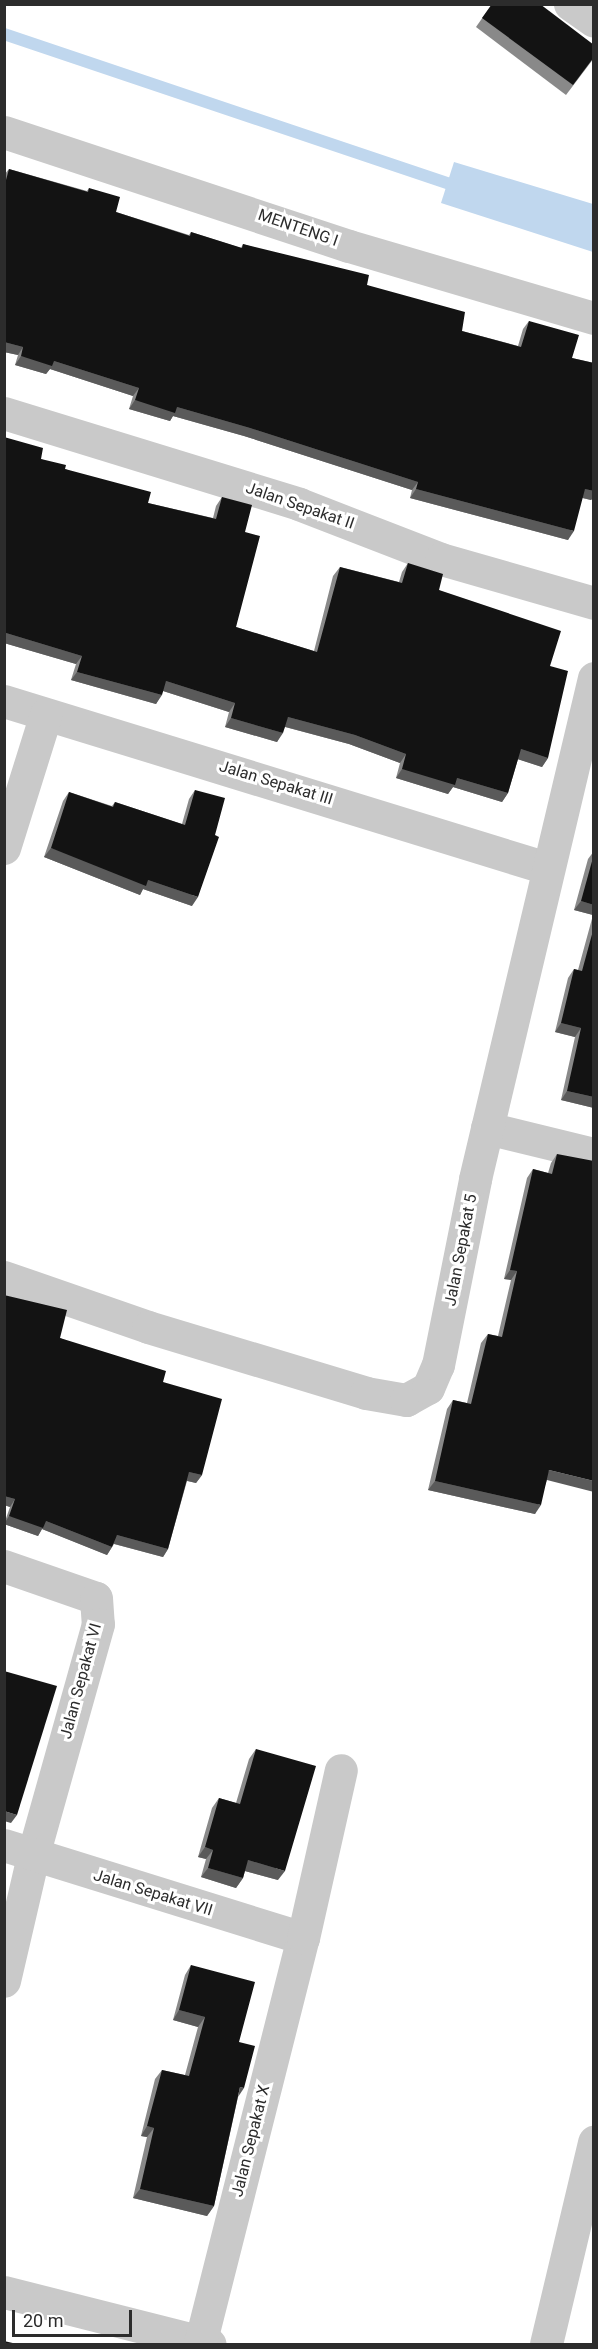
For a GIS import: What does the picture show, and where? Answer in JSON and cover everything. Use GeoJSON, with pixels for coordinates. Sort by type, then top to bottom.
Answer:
{"type":"FeatureCollection","features":[{"type":"Feature","properties":{"kind":"street"},"geometry":{"type":"LineString","coordinates":[[570,4],[594,21]]}},
{"type":"Feature","properties":{"kind":"street","name":"MENTENG I"},"geometry":{"type":"LineString","coordinates":[[4,132],[214,198],[349,246],[594,318]]}},
{"type":"Feature","properties":{"kind":"street","name":"Jalan Sepakat II"},"geometry":{"type":"LineString","coordinates":[[4,412],[299,504],[441,559],[594,603]]}},
{"type":"Feature","properties":{"kind":"street","name":"Jalan Sepakat 5"},"geometry":{"type":"LineString","coordinates":[[4,1277],[279,1369],[366,1393],[406,1400],[428,1388],[438,1365],[487,1128],[594,678]]}},
{"type":"Feature","properties":{"kind":"street","name":"Jalan Sepakat III"},"geometry":{"type":"LineString","coordinates":[[4,701],[547,868]]}},
{"type":"Feature","properties":{"kind":"street"},"geometry":{"type":"LineString","coordinates":[[4,848],[46,714]]}},
{"type":"Feature","properties":{"kind":"street"},"geometry":{"type":"LineString","coordinates":[[487,1128],[594,1154]]}},
{"type":"Feature","properties":{"kind":"street","name":"Jalan Sepakat VI"},"geometry":{"type":"LineString","coordinates":[[4,1566],[79,1590],[96,1598],[98,1607],[98,1624],[19,1851]]}},
{"type":"Feature","properties":{"kind":"street","name":"Jalan Sepakat X"},"geometry":{"type":"LineString","coordinates":[[204,2344],[303,1938],[341,1770]]}},
{"type":"Feature","properties":{"kind":"street"},"geometry":{"type":"LineString","coordinates":[[4,1981],[19,1851]]}},
{"type":"Feature","properties":{"kind":"street","name":"Jalan Sepakat VII"},"geometry":{"type":"LineString","coordinates":[[19,1851],[303,1938]]}},
{"type":"Feature","properties":{"kind":"street"},"geometry":{"type":"LineString","coordinates":[[546,2344],[594,2142]]}},
{"type":"Feature","properties":{"kind":"street"},"geometry":{"type":"LineString","coordinates":[[4,2292],[204,2344]]}},
{"type":"Feature","properties":{"kind":"water"},"geometry":{"type":"Polygon","coordinates":[[[454,162],[593,204],[593,252],[441,203],[454,162]]]}},
{"type":"Feature","properties":{"kind":"building"},"geometry":{"type":"Polygon","coordinates":[[[492,4],[540,4],[594,45],[594,57],[573,85],[482,18],[492,4]]]}},
{"type":"Feature","properties":{"kind":"building"},"geometry":{"type":"Polygon","coordinates":[[[9,169],[88,192],[89,188],[120,197],[116,212],[190,236],[191,232],[242,248],[243,244],[369,275],[367,285],[465,312],[462,331],[521,347],[529,321],[579,335],[572,358],[594,363],[594,491],[585,489],[574,531],[416,489],[418,482],[250,428],[177,407],[175,413],[135,400],[139,388],[54,361],[52,366],[21,356],[23,347],[4,342],[4,179],[6,180],[9,169]]]}},
{"type":"Feature","properties":{"kind":"building"},"geometry":{"type":"Polygon","coordinates":[[[4,437],[43,448],[41,459],[66,465],[65,469],[151,492],[148,503],[216,519],[222,497],[252,505],[245,532],[260,536],[236,627],[317,652],[340,567],[402,583],[408,563],[443,574],[439,590],[561,631],[550,666],[568,671],[548,758],[521,749],[508,793],[457,778],[455,785],[402,769],[406,754],[355,735],[288,717],[283,733],[231,718],[235,703],[166,681],[162,695],[77,672],[82,656],[6,633],[4,636],[4,437]]]}},
{"type":"Feature","properties":{"kind":"building"},"geometry":{"type":"Polygon","coordinates":[[[195,790],[225,798],[215,835],[219,837],[198,897],[148,880],[146,886],[51,848],[69,792],[113,807],[115,802],[185,825],[195,790]]]}},
{"type":"Feature","properties":{"kind":"building"},"geometry":{"type":"Polygon","coordinates":[[[594,854],[594,905],[581,901],[594,854]]]}},
{"type":"Feature","properties":{"kind":"building"},"geometry":{"type":"Polygon","coordinates":[[[594,927],[594,1097],[567,1091],[581,1028],[561,1023],[574,969],[582,971],[594,927]]]}},
{"type":"Feature","properties":{"kind":"building"},"geometry":{"type":"Polygon","coordinates":[[[557,1154],[594,1161],[594,1481],[549,1470],[541,1505],[435,1481],[453,1400],[471,1404],[488,1334],[502,1337],[517,1271],[510,1270],[533,1169],[552,1174],[557,1154]]]}},
{"type":"Feature","properties":{"kind":"building"},"geometry":{"type":"Polygon","coordinates":[[[4,1295],[67,1310],[60,1338],[166,1371],[163,1382],[222,1399],[202,1475],[189,1472],[168,1549],[117,1535],[112,1547],[46,1521],[43,1528],[9,1516],[15,1499],[4,1496],[4,1295]]]}},
{"type":"Feature","properties":{"kind":"building"},"geometry":{"type":"Polygon","coordinates":[[[4,1671],[57,1686],[17,1815],[4,1811],[4,1671]]]}},
{"type":"Feature","properties":{"kind":"building"},"geometry":{"type":"Polygon","coordinates":[[[256,1749],[316,1766],[285,1871],[248,1860],[243,1878],[208,1868],[213,1850],[205,1847],[219,1798],[240,1804],[256,1749]]]}},
{"type":"Feature","properties":{"kind":"building"},"geometry":{"type":"Polygon","coordinates":[[[191,1965],[255,1982],[239,2042],[255,2046],[244,2088],[240,2087],[214,2206],[140,2189],[154,2128],[147,2126],[162,2070],[189,2076],[205,2017],[179,2010],[191,1965]]]}},
{"type":"Feature","properties":{"kind":"waterway"},"geometry":{"type":"LineString","coordinates":[[4,34],[462,188]]}}]}
